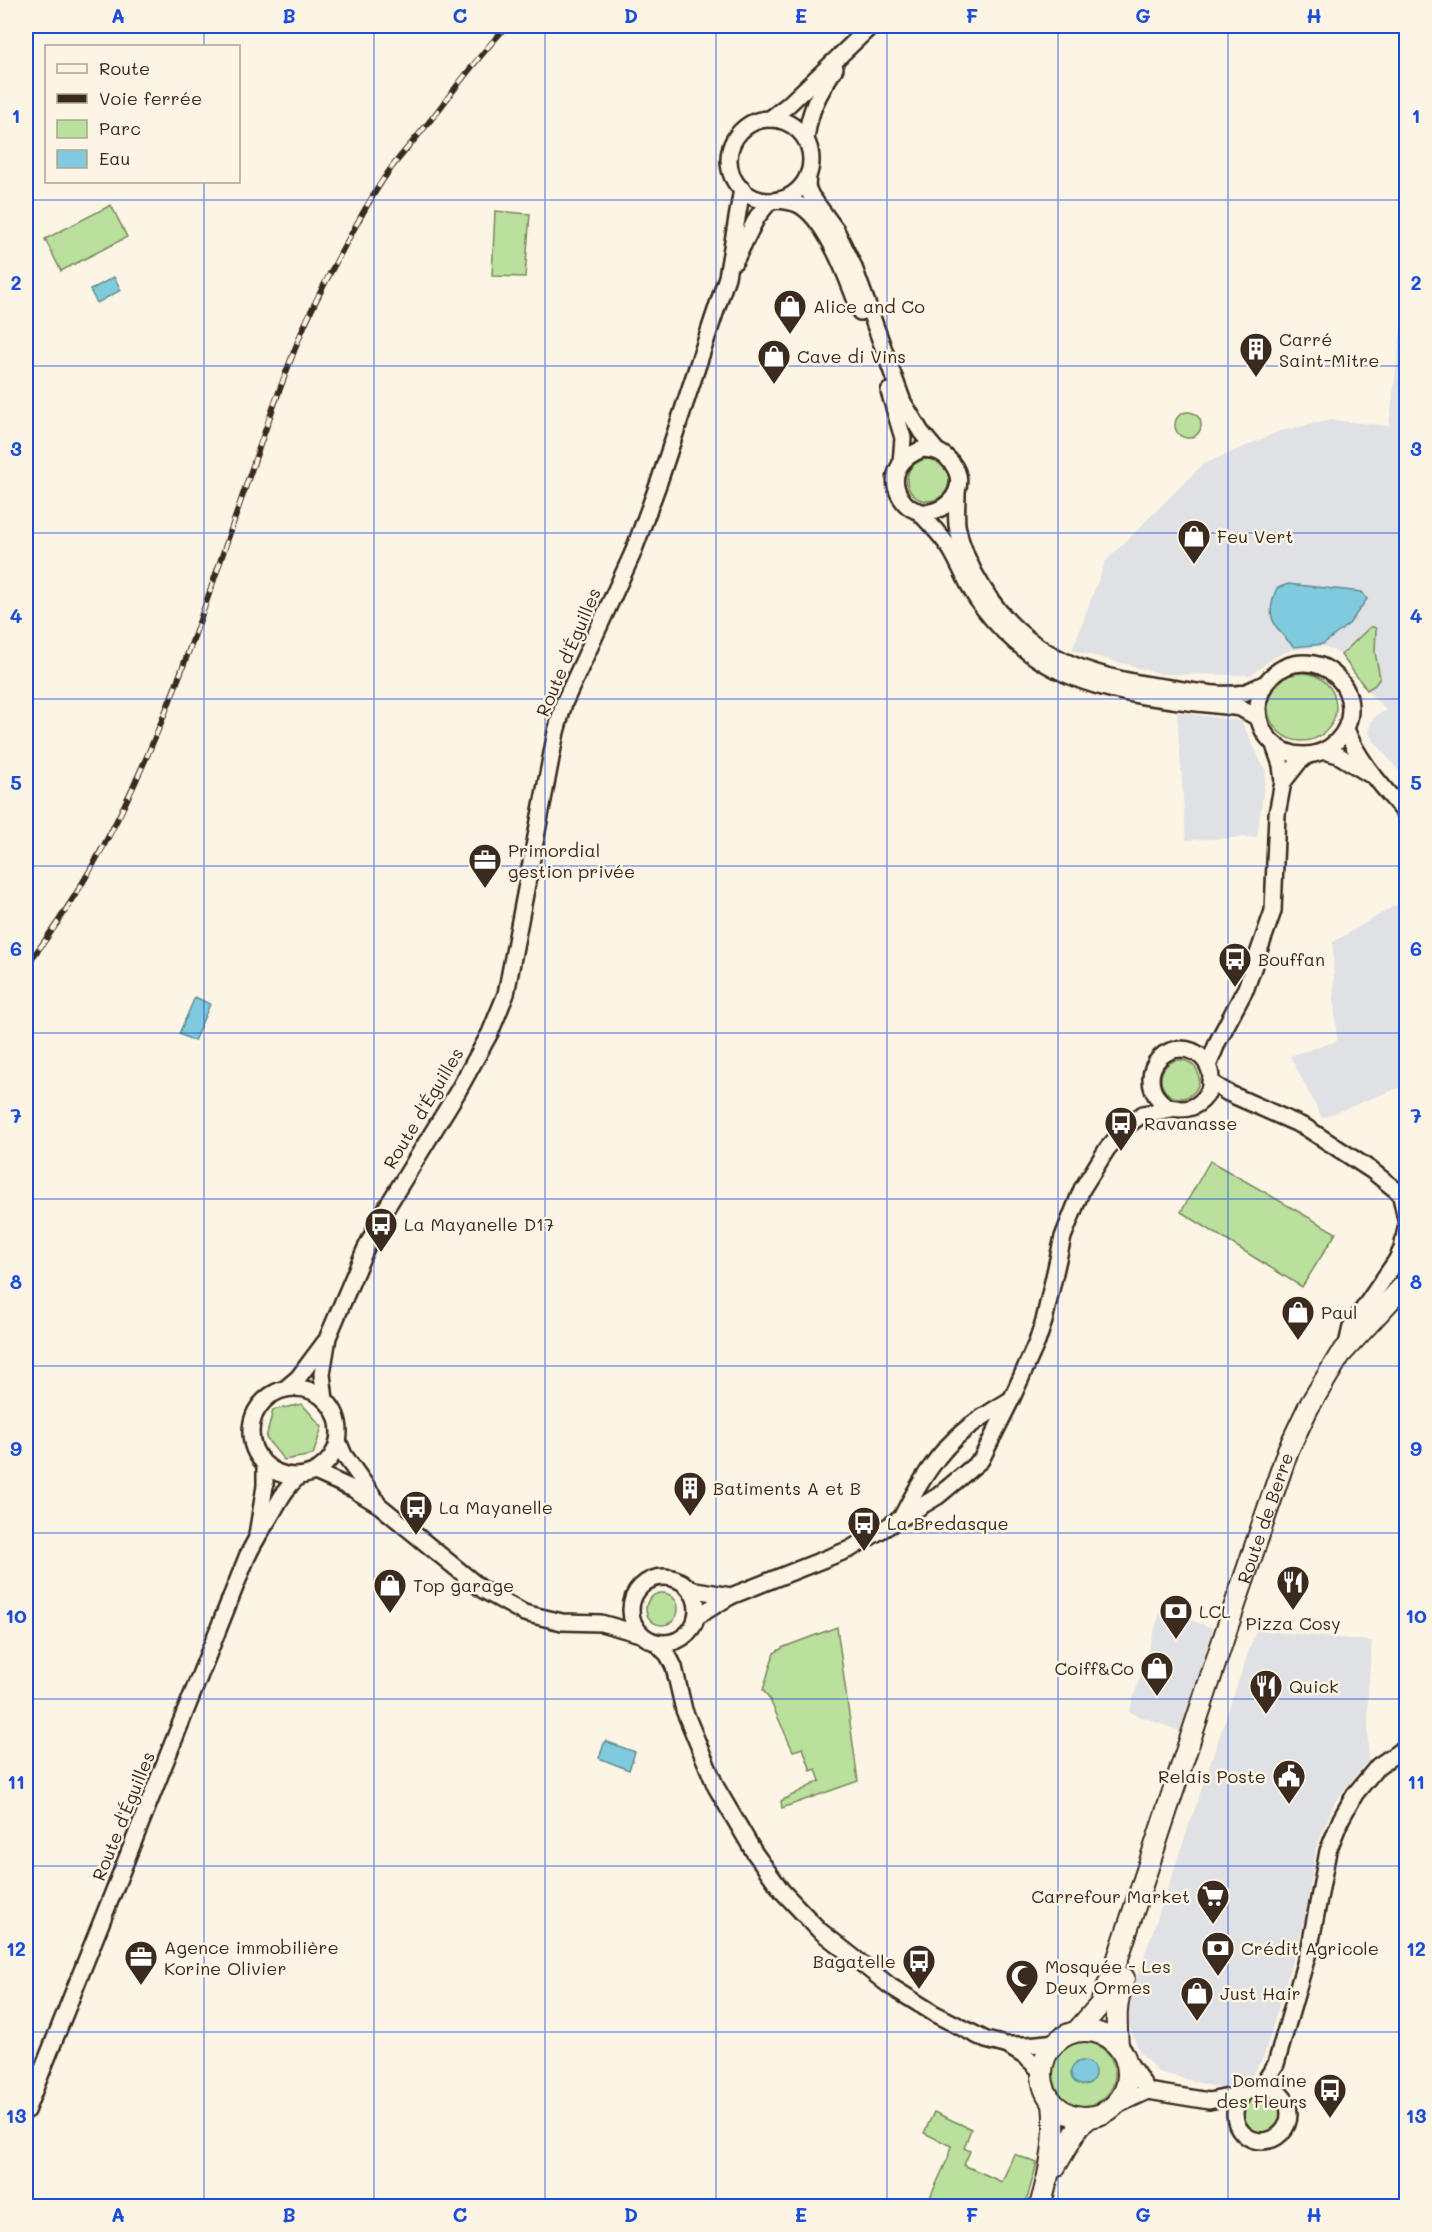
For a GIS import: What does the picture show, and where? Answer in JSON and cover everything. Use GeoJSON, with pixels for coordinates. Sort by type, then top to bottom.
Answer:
{"type":"FeatureCollection","features":[{"type":"Feature","properties":{"kind":"main road","name":"Route de Berre"},"geometry":{"type":"LineString","coordinates":[[1077,2031],[1100,2005],[1113,1973],[1288,1450],[1308,1408],[1347,1345],[1405,1285]]}},
{"type":"Feature","properties":{"kind":"main road","name":"Route de Berre"},"geometry":{"type":"LineString","coordinates":[[1121,2051],[1115,2012],[1117,1998],[1283,1496],[1295,1463],[1320,1410],[1370,1323]]}},
{"type":"Feature","properties":{"kind":"main road"},"geometry":{"type":"LineString","coordinates":[[1077,2031],[1092,2031],[1106,2036],[1121,2051],[1128,2070],[1127,2084],[1122,2096],[1113,2107],[1102,2114],[1090,2117],[1064,2112],[1053,2103],[1044,2089],[1042,2072],[1046,2055],[1065,2035],[1077,2031]]}},
{"type":"Feature","properties":{"kind":"main road"},"geometry":{"type":"LineString","coordinates":[[1043,2198],[1056,2129],[1053,2103]]}},
{"type":"Feature","properties":{"kind":"main road"},"geometry":{"type":"LineString","coordinates":[[1043,2198],[1058,2160],[1079,2126],[1090,2117]]}},
{"type":"Feature","properties":{"kind":"street"},"geometry":{"type":"LineString","coordinates":[[770,119],[788,105],[871,26]]}},
{"type":"Feature","properties":{"kind":"street"},"geometry":{"type":"LineString","coordinates":[[806,140],[808,119],[817,95],[850,46]]}},
{"type":"Feature","properties":{"kind":"street"},"geometry":{"type":"LineString","coordinates":[[901,463],[903,438],[893,404],[840,260],[827,236],[808,211],[794,202],[750,196],[732,174],[731,150],[736,139],[743,129],[760,120],[770,119],[791,124],[806,140],[811,163],[807,187],[836,230],[853,265],[903,402],[921,432],[936,450]]}},
{"type":"Feature","properties":{"kind":"street"},"geometry":{"type":"LineString","coordinates":[[774,200],[795,192],[808,175]]}},
{"type":"Feature","properties":{"kind":"street","name":"Route d'Éguilles"},"geometry":{"type":"LineString","coordinates":[[727,277],[742,189]]}},
{"type":"Feature","properties":{"kind":"street","name":"Route d'Éguilles"},"geometry":{"type":"LineString","coordinates":[[285,1389],[298,1378],[328,1337],[365,1250],[385,1210],[458,1091],[490,1034],[500,1010],[515,954],[543,797],[564,703],[620,581],[645,520],[727,277],[757,217],[774,200]]}},
{"type":"Feature","properties":{"kind":"street"},"geometry":{"type":"LineString","coordinates":[[1258,718],[1240,708],[1112,691],[1063,674],[1032,656],[982,607],[950,549],[918,511],[902,500],[896,486],[896,472],[901,463],[910,454],[923,449],[936,450],[946,455],[960,477],[957,492],[957,524],[966,556],[975,576],[1003,616],[1020,634],[1064,662],[1088,672],[1150,686],[1200,692],[1241,693],[1264,684],[1275,673],[1293,664],[1316,664],[1337,677],[1344,687],[1349,699],[1350,711],[1346,729],[1337,742],[1324,751],[1308,755],[1284,751],[1267,737],[1258,718],[1258,703],[1264,684]]}},
{"type":"Feature","properties":{"kind":"street"},"geometry":{"type":"LineString","coordinates":[[918,511],[933,512],[948,505],[957,492]]}},
{"type":"Feature","properties":{"kind":"street"},"geometry":{"type":"LineString","coordinates":[[1346,729],[1350,741],[1375,777],[1407,813]]}},
{"type":"Feature","properties":{"kind":"street"},"geometry":{"type":"LineString","coordinates":[[1202,1100],[1208,1092],[1210,1082],[1208,1066],[1218,1041],[1246,988],[1274,912],[1277,814],[1283,782],[1281,765],[1274,745]]}},
{"type":"Feature","properties":{"kind":"street"},"geometry":{"type":"LineString","coordinates":[[1324,751],[1338,755],[1375,777]]}},
{"type":"Feature","properties":{"kind":"street"},"geometry":{"type":"LineString","coordinates":[[1283,782],[1298,763],[1308,755]]}},
{"type":"Feature","properties":{"kind":"street"},"geometry":{"type":"LineString","coordinates":[[1196,1053],[1218,1041]]}},
{"type":"Feature","properties":{"kind":"street"},"geometry":{"type":"LineString","coordinates":[[1176,1108],[1167,1106],[1154,1091],[1151,1073],[1155,1064],[1162,1055],[1173,1050],[1185,1049],[1196,1053],[1208,1066]]}},
{"type":"Feature","properties":{"kind":"street"},"geometry":{"type":"LineString","coordinates":[[1210,1082],[1228,1093],[1305,1128],[1404,1195],[1407,1219]]}},
{"type":"Feature","properties":{"kind":"street"},"geometry":{"type":"LineString","coordinates":[[696,1617],[731,1596],[850,1549],[938,1496],[981,1460],[1012,1398],[1044,1321],[1063,1237],[1082,1189],[1119,1134],[1143,1114],[1154,1091]]}},
{"type":"Feature","properties":{"kind":"street"},"geometry":{"type":"LineString","coordinates":[[1143,1114],[1193,1106],[1202,1100],[1228,1093]]}},
{"type":"Feature","properties":{"kind":"street"},"geometry":{"type":"LineString","coordinates":[[1347,1345],[1352,1327],[1399,1255],[1407,1228]]}},
{"type":"Feature","properties":{"kind":"street","name":"Route d'Éguilles"},"geometry":{"type":"LineString","coordinates":[[326,1400],[322,1374],[328,1337]]}},
{"type":"Feature","properties":{"kind":"street"},"geometry":{"type":"LineString","coordinates":[[285,1389],[307,1389],[326,1400],[337,1419],[338,1441],[334,1454],[326,1464],[315,1472],[298,1477],[280,1475],[265,1466],[255,1453],[250,1431],[252,1419],[264,1400],[285,1389]]}},
{"type":"Feature","properties":{"kind":"street"},"geometry":{"type":"LineString","coordinates":[[901,1518],[917,1488],[940,1454],[967,1428],[1012,1398]]}},
{"type":"Feature","properties":{"kind":"street"},"geometry":{"type":"LineString","coordinates":[[338,1441],[344,1455],[379,1505]]}},
{"type":"Feature","properties":{"kind":"street","name":"Route d'Éguilles"},"geometry":{"type":"LineString","coordinates":[[257,1535],[265,1486],[265,1466]]}},
{"type":"Feature","properties":{"kind":"street"},"geometry":{"type":"LineString","coordinates":[[315,1472],[353,1489],[379,1505],[483,1590],[524,1613],[562,1622],[601,1623],[640,1634],[657,1643],[668,1655],[674,1667],[684,1710],[716,1787],[754,1852],[782,1892],[819,1930],[890,1986],[986,2040],[1028,2045],[1056,2042]]}},
{"type":"Feature","properties":{"kind":"street","name":"Route d'Éguilles"},"geometry":{"type":"LineString","coordinates":[[26,2111],[257,1535],[290,1484],[298,1477]]}},
{"type":"Feature","properties":{"kind":"street"},"geometry":{"type":"LineString","coordinates":[[640,1634],[632,1622],[630,1608],[640,1585],[651,1579],[664,1576],[678,1580],[690,1588],[731,1596]]}},
{"type":"Feature","properties":{"kind":"street"},"geometry":{"type":"LineString","coordinates":[[657,1643],[667,1644],[678,1641],[693,1627],[696,1602],[690,1588]]}},
{"type":"Feature","properties":{"kind":"street"},"geometry":{"type":"LineString","coordinates":[[601,1623],[630,1608]]}},
{"type":"Feature","properties":{"kind":"street"},"geometry":{"type":"LineString","coordinates":[[674,1667],[686,1635]]}},
{"type":"Feature","properties":{"kind":"street"},"geometry":{"type":"LineString","coordinates":[[1262,2087],[1276,2064],[1310,1946],[1328,1851],[1341,1819],[1355,1794],[1378,1767],[1407,1747]]}},
{"type":"Feature","properties":{"kind":"street"},"geometry":{"type":"LineString","coordinates":[[1005,2044],[1027,2058],[1042,2072]]}},
{"type":"Feature","properties":{"kind":"street"},"geometry":{"type":"LineString","coordinates":[[1121,2051],[1148,2091]]}},
{"type":"Feature","properties":{"kind":"street"},"geometry":{"type":"LineString","coordinates":[[1276,2064],[1279,2093]]}},
{"type":"Feature","properties":{"kind":"street"},"geometry":{"type":"LineString","coordinates":[[1113,2107],[1148,2091],[1209,2101],[1243,2094],[1262,2087],[1279,2093],[1287,2104],[1288,2119],[1285,2128],[1271,2140],[1262,2142],[1251,2140],[1242,2133],[1236,2122],[1209,2101]]}},
{"type":"Feature","properties":{"kind":"street"},"geometry":{"type":"LineString","coordinates":[[1236,2122],[1236,2107],[1243,2094]]}},
{"type":"Feature","properties":{"kind":"shaded area"},"geometry":{"type":"Polygon","coordinates":[[[1406,289],[1406,780],[1370,736],[1369,729],[1372,721],[1378,714],[1387,711],[1367,690],[1341,655],[1324,646],[1292,650],[1276,656],[1251,675],[1162,674],[1072,650],[1105,562],[1202,465],[1280,431],[1331,420],[1389,426],[1406,289]]]}},
{"type":"Feature","properties":{"kind":"shaded area"},"geometry":{"type":"Polygon","coordinates":[[[1177,712],[1241,721],[1266,772],[1257,837],[1186,840],[1177,712]]]}},
{"type":"Feature","properties":{"kind":"shaded area"},"geometry":{"type":"Polygon","coordinates":[[[1406,899],[1406,1085],[1322,1118],[1290,1056],[1337,1041],[1333,942],[1406,899]]]}},
{"type":"Feature","properties":{"kind":"shaded area"},"geometry":{"type":"Polygon","coordinates":[[[1161,1609],[1213,1628],[1182,1732],[1129,1712],[1161,1609]]]}},
{"type":"Feature","properties":{"kind":"shaded area"},"geometry":{"type":"Polygon","coordinates":[[[1256,1630],[1372,1641],[1368,1692],[1368,1761],[1335,1801],[1316,1849],[1305,1918],[1264,2056],[1250,2079],[1224,2089],[1158,2072],[1139,2051],[1127,2019],[1131,1995],[1256,1630]]]}},
{"type":"Feature","properties":{"kind":"green space"},"geometry":{"type":"Polygon","coordinates":[[[111,205],[127,237],[61,271],[45,239],[111,205]]]}},
{"type":"Feature","properties":{"kind":"green space"},"geometry":{"type":"Polygon","coordinates":[[[495,211],[530,214],[525,277],[492,276],[495,211]]]}},
{"type":"Feature","properties":{"kind":"green space"},"geometry":{"type":"Polygon","coordinates":[[[1188,412],[1197,416],[1201,425],[1197,434],[1188,438],[1179,434],[1175,425],[1179,416],[1188,412]]]}},
{"type":"Feature","properties":{"kind":"green space"},"geometry":{"type":"Polygon","coordinates":[[[928,459],[943,465],[949,480],[943,495],[928,501],[913,495],[907,480],[913,465],[928,459]]]}},
{"type":"Feature","properties":{"kind":"green space"},"geometry":{"type":"Polygon","coordinates":[[[1370,627],[1376,629],[1375,652],[1380,678],[1367,690],[1341,655],[1370,627]]]}},
{"type":"Feature","properties":{"kind":"green space"},"geometry":{"type":"Polygon","coordinates":[[[1302,673],[1315,676],[1326,683],[1333,694],[1336,707],[1333,720],[1326,731],[1315,738],[1302,741],[1289,738],[1278,731],[1271,720],[1268,707],[1271,694],[1278,683],[1289,676],[1302,673]]]}},
{"type":"Feature","properties":{"kind":"green space"},"geometry":{"type":"Polygon","coordinates":[[[1180,1060],[1193,1066],[1199,1079],[1193,1092],[1180,1098],[1167,1092],[1161,1079],[1167,1066],[1180,1060]]]}},
{"type":"Feature","properties":{"kind":"green space"},"geometry":{"type":"Polygon","coordinates":[[[1210,1161],[1336,1233],[1302,1287],[1181,1212],[1210,1161]]]}},
{"type":"Feature","properties":{"kind":"green space"},"geometry":{"type":"Polygon","coordinates":[[[302,1404],[322,1427],[313,1455],[284,1460],[266,1438],[273,1410],[302,1404]]]}},
{"type":"Feature","properties":{"kind":"green space"},"geometry":{"type":"Polygon","coordinates":[[[662,1593],[673,1598],[678,1609],[673,1620],[662,1625],[651,1620],[646,1609],[651,1598],[662,1593]]]}},
{"type":"Feature","properties":{"kind":"green space"},"geometry":{"type":"Polygon","coordinates":[[[837,1627],[858,1781],[782,1808],[781,1801],[820,1781],[816,1769],[811,1771],[803,1748],[793,1751],[770,1700],[763,1690],[774,1653],[837,1627]]]}},
{"type":"Feature","properties":{"kind":"green space"},"geometry":{"type":"Polygon","coordinates":[[[1083,2042],[1101,2048],[1109,2056],[1115,2074],[1109,2092],[1101,2100],[1083,2106],[1065,2100],[1057,2092],[1051,2074],[1057,2056],[1065,2048],[1083,2042]]]}},
{"type":"Feature","properties":{"kind":"green space"},"geometry":{"type":"Polygon","coordinates":[[[1263,2095],[1277,2100],[1282,2114],[1277,2128],[1263,2133],[1249,2128],[1244,2114],[1249,2100],[1263,2095]]]}},
{"type":"Feature","properties":{"kind":"green space"},"geometry":{"type":"Polygon","coordinates":[[[934,2112],[971,2129],[964,2148],[970,2151],[964,2165],[1002,2182],[1014,2154],[1037,2163],[1025,2206],[926,2206],[948,2158],[951,2146],[924,2133],[934,2112]]]}},
{"type":"Feature","properties":{"kind":"water"},"geometry":{"type":"Polygon","coordinates":[[[114,277],[121,290],[97,303],[90,290],[114,277]]]}},
{"type":"Feature","properties":{"kind":"water"},"geometry":{"type":"Polygon","coordinates":[[[1288,584],[1362,592],[1367,599],[1349,624],[1323,644],[1294,647],[1276,627],[1271,614],[1277,588],[1288,584]]]}},
{"type":"Feature","properties":{"kind":"water"},"geometry":{"type":"Polygon","coordinates":[[[195,997],[210,1004],[194,1041],[179,1034],[195,997]]]}},
{"type":"Feature","properties":{"kind":"water"},"geometry":{"type":"Polygon","coordinates":[[[605,1741],[635,1752],[629,1770],[599,1758],[605,1741]]]}},
{"type":"Feature","properties":{"kind":"water"},"geometry":{"type":"Polygon","coordinates":[[[1083,2061],[1091,2065],[1095,2073],[1091,2081],[1083,2085],[1075,2081],[1071,2073],[1075,2065],[1083,2061]]]}},
{"type":"Feature","properties":{"kind":"railway"},"geometry":{"type":"LineString","coordinates":[[26,966],[75,896],[117,821],[153,743],[185,662],[270,416],[300,336],[320,292],[385,177],[478,59],[507,26]]}},
{"type":"Feature","properties":{"kind":"place","name":"Alice and Co"},"geometry":{"type":"Point","coordinates":[790,335]}},
{"type":"Feature","properties":{"kind":"place","name":"Carré Saint-Mitre"},"geometry":{"type":"Point","coordinates":[1256,378]}},
{"type":"Feature","properties":{"kind":"place","name":"Cave di Vins"},"geometry":{"type":"Point","coordinates":[774,385]}},
{"type":"Feature","properties":{"kind":"place","name":"Feu Vert"},"geometry":{"type":"Point","coordinates":[1194,565]}},
{"type":"Feature","properties":{"kind":"place","name":"Primordial gestion privée"},"geometry":{"type":"Point","coordinates":[485,889]}},
{"type":"Feature","properties":{"kind":"place","name":"Bouffan"},"geometry":{"type":"Point","coordinates":[1235,988]}},
{"type":"Feature","properties":{"kind":"place","name":"Ravanasse"},"geometry":{"type":"Point","coordinates":[1121,1152]}},
{"type":"Feature","properties":{"kind":"place","name":"La Mayanelle D17"},"geometry":{"type":"Point","coordinates":[381,1253]}},
{"type":"Feature","properties":{"kind":"place","name":"Paul"},"geometry":{"type":"Point","coordinates":[1298,1341]}},
{"type":"Feature","properties":{"kind":"place","name":"Batiments A et B"},"geometry":{"type":"Point","coordinates":[690,1517]}},
{"type":"Feature","properties":{"kind":"place","name":"La Mayanelle"},"geometry":{"type":"Point","coordinates":[416,1536]}},
{"type":"Feature","properties":{"kind":"place","name":"La Bredasque"},"geometry":{"type":"Point","coordinates":[864,1552]}},
{"type":"Feature","properties":{"kind":"place","name":"Pizza Cosy"},"geometry":{"type":"Point","coordinates":[1293,1611]}},
{"type":"Feature","properties":{"kind":"place","name":"Top garage"},"geometry":{"type":"Point","coordinates":[390,1614]}},
{"type":"Feature","properties":{"kind":"place","name":"LCL"},"geometry":{"type":"Point","coordinates":[1176,1640]}},
{"type":"Feature","properties":{"kind":"place","name":"Coiff&Co"},"geometry":{"type":"Point","coordinates":[1157,1697]}},
{"type":"Feature","properties":{"kind":"place","name":"Quick"},"geometry":{"type":"Point","coordinates":[1266,1715]}},
{"type":"Feature","properties":{"kind":"place","name":"Relais Poste"},"geometry":{"type":"Point","coordinates":[1289,1805]}},
{"type":"Feature","properties":{"kind":"place","name":"Carrefour Market"},"geometry":{"type":"Point","coordinates":[1213,1925]}},
{"type":"Feature","properties":{"kind":"place","name":"Crédit Agricole"},"geometry":{"type":"Point","coordinates":[1218,1977]}},
{"type":"Feature","properties":{"kind":"place","name":"Agence immobilière Korine Olivier"},"geometry":{"type":"Point","coordinates":[141,1986]}},
{"type":"Feature","properties":{"kind":"place","name":"Bagatelle"},"geometry":{"type":"Point","coordinates":[919,1990]}},
{"type":"Feature","properties":{"kind":"place","name":"Mosquée - Les Deux Ormes"},"geometry":{"type":"Point","coordinates":[1022,2005]}},
{"type":"Feature","properties":{"kind":"place","name":"Just Hair"},"geometry":{"type":"Point","coordinates":[1197,2022]}},
{"type":"Feature","properties":{"kind":"place","name":"Domaine des Fleurs"},"geometry":{"type":"Point","coordinates":[1330,2119]}}]}
